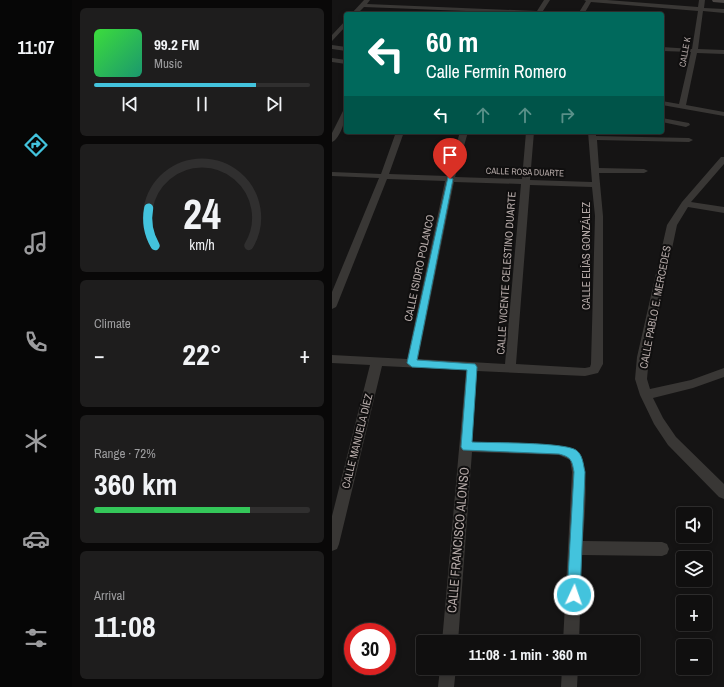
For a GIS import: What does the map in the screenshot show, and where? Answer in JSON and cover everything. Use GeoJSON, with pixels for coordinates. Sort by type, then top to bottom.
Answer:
{"type":"FeatureCollection","features":[{"type":"Feature","properties":{"kind":"street"},"geometry":{"type":"LineString","coordinates":[[356,12],[368,0]]}},
{"type":"Feature","properties":{"kind":"street"},"geometry":{"type":"LineString","coordinates":[[539,12],[547,0]]}},
{"type":"Feature","properties":{"kind":"street"},"geometry":{"type":"LineString","coordinates":[[582,12],[588,0],[624,6],[662,6],[724,11]]}},
{"type":"Feature","properties":{"kind":"street"},"geometry":{"type":"LineString","coordinates":[[661,12],[664,0]]}},
{"type":"Feature","properties":{"kind":"street","name":"CALLE K"},"geometry":{"type":"LineString","coordinates":[[682,106],[695,50],[702,0]]}},
{"type":"Feature","properties":{"kind":"street"},"geometry":{"type":"LineString","coordinates":[[716,0],[724,1]]}},
{"type":"Feature","properties":{"kind":"street"},"geometry":{"type":"LineString","coordinates":[[362,5],[450,12]]}},
{"type":"Feature","properties":{"kind":"street"},"geometry":{"type":"LineString","coordinates":[[332,39],[344,24]]}},
{"type":"Feature","properties":{"kind":"street"},"geometry":{"type":"LineString","coordinates":[[337,32],[344,33]]}},
{"type":"Feature","properties":{"kind":"street"},"geometry":{"type":"LineString","coordinates":[[332,47],[344,49]]}},
{"type":"Feature","properties":{"kind":"street"},"geometry":{"type":"LineString","coordinates":[[664,49],[724,52]]}},
{"type":"Feature","properties":{"kind":"street"},"geometry":{"type":"LineString","coordinates":[[332,60],[344,62]]}},
{"type":"Feature","properties":{"kind":"street"},"geometry":{"type":"LineString","coordinates":[[664,103],[724,114]]}},
{"type":"Feature","properties":{"kind":"street"},"geometry":{"type":"LineString","coordinates":[[332,140],[344,117]]}},
{"type":"Feature","properties":{"kind":"street"},"geometry":{"type":"LineString","coordinates":[[664,120],[686,125]]}},
{"type":"Feature","properties":{"kind":"street"},"geometry":{"type":"LineString","coordinates":[[332,305],[399,134]]}},
{"type":"Feature","properties":{"kind":"street","name":"CALLE ISIDRO POLANCO"},"geometry":{"type":"LineString","coordinates":[[412,363],[450,179],[463,134]]}},
{"type":"Feature","properties":{"kind":"street","name":"CALLE VICENTE CELESTINO DUARTE"},"geometry":{"type":"LineString","coordinates":[[510,368],[530,134]]}},
{"type":"Feature","properties":{"kind":"street"},"geometry":{"type":"LineString","coordinates":[[592,135],[689,140]]}},
{"type":"Feature","properties":{"kind":"street","name":"CALLE ELÍAS GONZÁLEZ"},"geometry":{"type":"LineString","coordinates":[[510,368],[585,372],[594,370],[597,364],[600,216],[592,135]]}},
{"type":"Feature","properties":{"kind":"street","name":"CALLE PABLO E. MERCEDES"},"geometry":{"type":"LineString","coordinates":[[724,158],[685,204],[672,224],[643,357],[641,378],[646,395],[658,421],[672,441],[724,493]]}},
{"type":"Feature","properties":{"kind":"street"},"geometry":{"type":"LineString","coordinates":[[595,170],[644,171]]}},
{"type":"Feature","properties":{"kind":"street","name":"CALLE ROSA DUARTE"},"geometry":{"type":"LineString","coordinates":[[332,174],[596,185]]}},
{"type":"Feature","properties":{"kind":"street"},"geometry":{"type":"LineString","coordinates":[[685,204],[724,210]]}},
{"type":"Feature","properties":{"kind":"street"},"geometry":{"type":"LineString","coordinates":[[332,359],[510,368]]}},
{"type":"Feature","properties":{"kind":"street","name":"CALLE MANUELA DÍEZ"},"geometry":{"type":"LineString","coordinates":[[332,544],[377,361]]}},
{"type":"Feature","properties":{"kind":"street","name":"CALLE FRANCISCO ALONSO"},"geometry":{"type":"LineString","coordinates":[[451,635],[472,367]]}},
{"type":"Feature","properties":{"kind":"street"},"geometry":{"type":"LineString","coordinates":[[646,395],[693,384],[724,372]]}},
{"type":"Feature","properties":{"kind":"street"},"geometry":{"type":"LineString","coordinates":[[466,447],[559,450],[572,453],[577,458],[579,472],[571,635]]}},
{"type":"Feature","properties":{"kind":"street"},"geometry":{"type":"LineString","coordinates":[[576,548],[662,549]]}},
{"type":"Feature","properties":{"kind":"street"},"geometry":{"type":"LineString","coordinates":[[446,687],[447,675]]}},
{"type":"Feature","properties":{"kind":"street"},"geometry":{"type":"LineString","coordinates":[[569,687],[570,675]]}},
{"type":"Feature","properties":{"kind":"route"},"geometry":{"type":"LineString","coordinates":[[450,179],[412,363],[472,367],[466,447],[559,450],[572,453],[577,458],[579,472],[574,595]]}}]}
